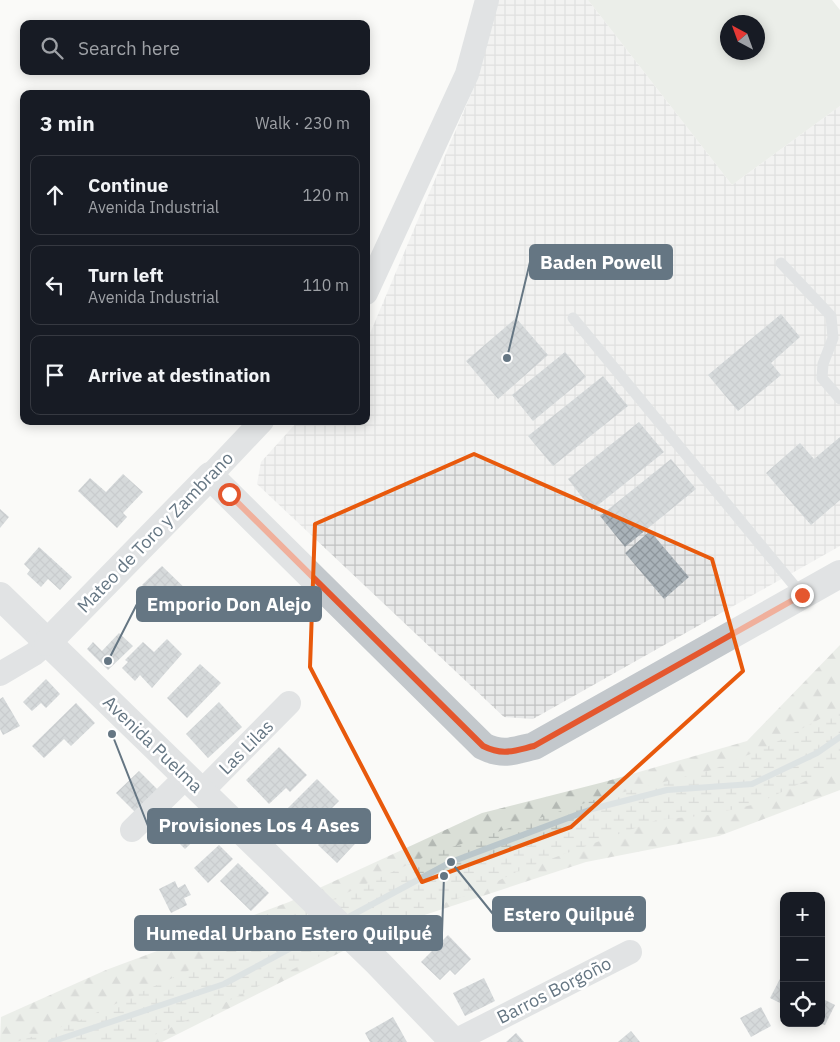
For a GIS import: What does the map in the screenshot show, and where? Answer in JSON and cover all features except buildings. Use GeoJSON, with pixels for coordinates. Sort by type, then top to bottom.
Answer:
{"type":"FeatureCollection","features":[{"type":"Feature","properties":{"kind":"street"},"geometry":{"type":"LineString","coordinates":[[370,284],[467,74],[487,0]]}},
{"type":"Feature","properties":{"kind":"street","name":"Mateo de Toro y Zambrano"},"geometry":{"type":"LineString","coordinates":[[48,642],[258,425]]}},
{"type":"Feature","properties":{"kind":"street"},"geometry":{"type":"LineString","coordinates":[[210,476],[483,746],[496,753],[512,752],[534,746],[840,574]]}},
{"type":"Feature","properties":{"kind":"street","name":"Avenida Puelma"},"geometry":{"type":"LineString","coordinates":[[0,596],[304,890],[378,963],[453,1042]]}},
{"type":"Feature","properties":{"kind":"street"},"geometry":{"type":"LineString","coordinates":[[0,674],[34,654],[48,642]]}},
{"type":"Feature","properties":{"kind":"street","name":"Las Lilas"},"geometry":{"type":"LineString","coordinates":[[132,830],[194,784],[290,703]]}},
{"type":"Feature","properties":{"kind":"street","name":"Barros Borgoño"},"geometry":{"type":"LineString","coordinates":[[453,1042],[630,952]]}},
{"type":"Feature","properties":{"kind":"lane"},"geometry":{"type":"LineString","coordinates":[[781,263],[836,312],[833,338],[823,364],[822,378],[840,399]]}},
{"type":"Feature","properties":{"kind":"lane"},"geometry":{"type":"LineString","coordinates":[[573,318],[802,595]]}},
{"type":"Feature","properties":{"kind":"highlighted area"},"geometry":{"type":"Polygon","coordinates":[[[474,454],[712,559],[743,671],[571,827],[422,882],[310,667],[315,524],[474,454]]]}},
{"type":"Feature","properties":{"kind":"shaded area"},"geometry":{"type":"Polygon","coordinates":[[[499,0],[588,0],[732,185],[840,106],[840,546],[533,719],[504,717],[257,484],[261,462],[294,425],[370,425],[370,334],[474,87],[499,0]]]}},
{"type":"Feature","properties":{"kind":"green space"},"geometry":{"type":"Polygon","coordinates":[[[588,0],[832,0],[840,10],[840,106],[732,185],[588,0]]]}},
{"type":"Feature","properties":{"kind":"green space"},"geometry":{"type":"Polygon","coordinates":[[[840,645],[840,790],[719,836],[586,862],[397,924],[162,1042],[0,1042],[1,1017],[106,970],[289,902],[482,813],[604,782],[747,741],[840,645]]]}},
{"type":"Feature","properties":{"kind":"green space"},"geometry":{"type":"Polygon","coordinates":[[[840,706],[840,759],[816,776],[756,804],[709,815],[657,820],[518,871],[474,893],[421,911],[334,949],[218,1006],[139,1042],[16,1042],[76,1022],[192,969],[288,920],[431,854],[600,798],[712,770],[767,747],[833,712],[840,706]]]}},
{"type":"Feature","properties":{"kind":"waterway"},"geometry":{"type":"LineString","coordinates":[[343,920],[451,862],[592,809],[667,790],[752,784],[817,753],[840,737]]}},
{"type":"Feature","properties":{"kind":"waterway"},"geometry":{"type":"LineString","coordinates":[[51,1042],[224,984],[332,926]]}},
{"type":"Feature","properties":{"kind":"place","name":"Baden Powell"},"geometry":{"type":"Point","coordinates":[507,358]}},
{"type":"Feature","properties":{"kind":"place","name":"Emporio Don Alejo"},"geometry":{"type":"Point","coordinates":[108,661]}},
{"type":"Feature","properties":{"kind":"place","name":"Provisiones Los 4 Ases"},"geometry":{"type":"Point","coordinates":[112,734]}},
{"type":"Feature","properties":{"kind":"place","name":"Estero Quilpué"},"geometry":{"type":"Point","coordinates":[451,862]}},
{"type":"Feature","properties":{"kind":"place","name":"Humedal Urbano Estero Quilpué"},"geometry":{"type":"Point","coordinates":[444,876]}},
{"type":"Feature","properties":{"kind":"route"},"geometry":{"type":"LineString","coordinates":[[229,494],[483,746],[496,753],[512,752],[534,746],[802,595]]}}]}
